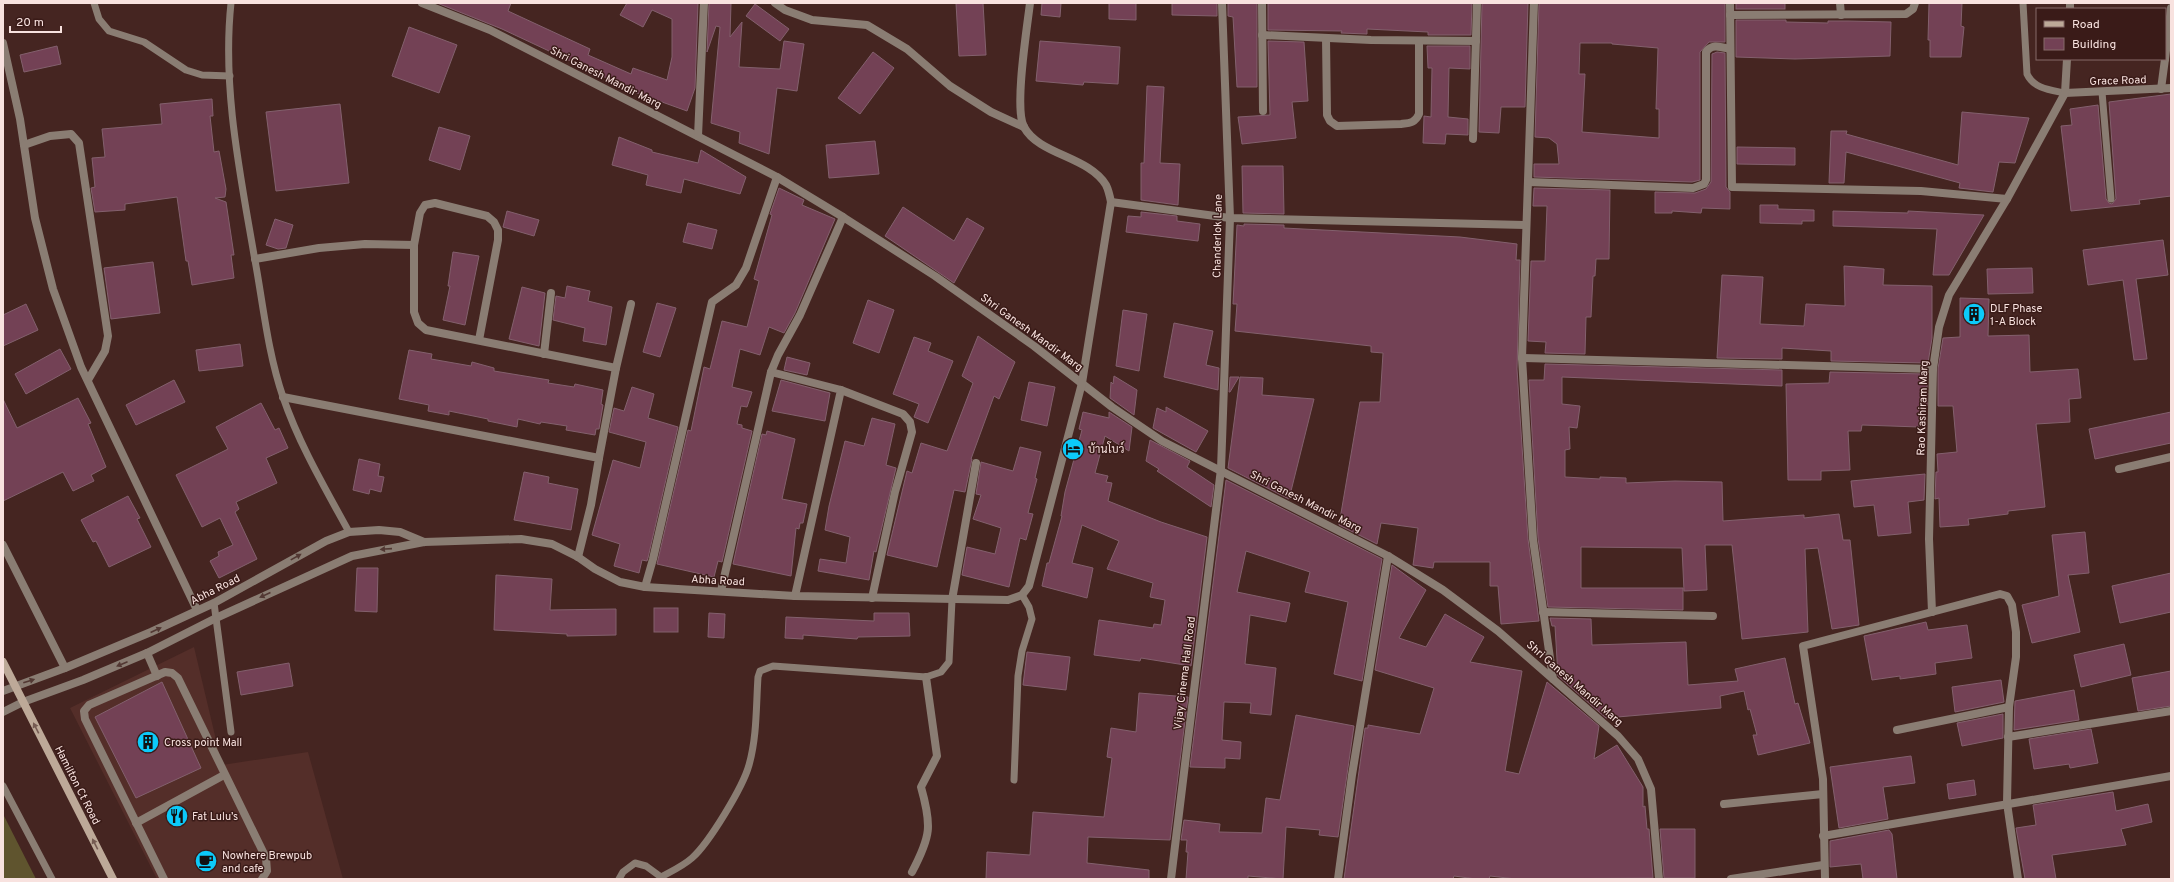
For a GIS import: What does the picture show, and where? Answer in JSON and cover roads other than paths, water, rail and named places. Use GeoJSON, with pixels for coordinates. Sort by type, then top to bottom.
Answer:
{"type":"FeatureCollection","features":[{"type":"Feature","properties":{"kind":"main road","name":"Hamilton Ct Road"},"geometry":{"type":"LineString","coordinates":[[3,662],[113,879]]}},
{"type":"Feature","properties":{"kind":"street","name":"Shri Ganesh Mandir Marg"},"geometry":{"type":"LineString","coordinates":[[422,3],[490,30],[777,177],[935,276],[1034,346],[1112,407],[1162,441],[1221,469],[1388,556],[1443,590],[1498,631],[1618,736],[1638,758],[1651,789],[1659,879]]}},
{"type":"Feature","properties":{"kind":"street"},"geometry":{"type":"LineString","coordinates":[[698,136],[704,3]]}},
{"type":"Feature","properties":{"kind":"street"},"geometry":{"type":"LineString","coordinates":[[775,3],[785,10],[812,20],[867,25],[907,49],[950,86],[991,112],[1024,128],[1036,140],[1093,171],[1106,185],[1111,202],[1082,383],[1029,586],[1022,595]]}},
{"type":"Feature","properties":{"kind":"street"},"geometry":{"type":"LineString","coordinates":[[1024,128],[1019,109],[1030,3]]}},
{"type":"Feature","properties":{"kind":"street","name":"Chanderlok Lane"},"geometry":{"type":"LineString","coordinates":[[1221,469],[1230,218],[1222,3]]}},
{"type":"Feature","properties":{"kind":"street"},"geometry":{"type":"LineString","coordinates":[[1262,3],[1263,110]]}},
{"type":"Feature","properties":{"kind":"street"},"geometry":{"type":"LineString","coordinates":[[1473,139],[1477,3]]}},
{"type":"Feature","properties":{"kind":"street"},"geometry":{"type":"LineString","coordinates":[[1534,3],[1528,182],[1525,225],[1522,358],[1533,539],[1553,679]]}},
{"type":"Feature","properties":{"kind":"street"},"geometry":{"type":"LineString","coordinates":[[1730,3],[1732,187],[1922,191],[2006,199]]}},
{"type":"Feature","properties":{"kind":"street"},"geometry":{"type":"LineString","coordinates":[[1840,3],[1841,15]]}},
{"type":"Feature","properties":{"kind":"street"},"geometry":{"type":"LineString","coordinates":[[1730,15],[1906,14],[1913,9],[1916,3]]}},
{"type":"Feature","properties":{"kind":"street"},"geometry":{"type":"LineString","coordinates":[[2166,50],[2171,8]]}},
{"type":"Feature","properties":{"kind":"street"},"geometry":{"type":"LineString","coordinates":[[1262,35],[1419,41],[1476,41]]}},
{"type":"Feature","properties":{"kind":"street"},"geometry":{"type":"LineString","coordinates":[[1326,38],[1327,115],[1330,121],[1337,126],[1401,124],[1410,123],[1417,120],[1419,114],[1419,41]]}},
{"type":"Feature","properties":{"kind":"street"},"geometry":{"type":"LineString","coordinates":[[3,42],[20,118],[35,218],[53,289],[88,380],[197,610]]}},
{"type":"Feature","properties":{"kind":"street"},"geometry":{"type":"LineString","coordinates":[[1528,182],[1693,188],[1704,184],[1706,180],[1706,52],[1713,46],[1730,48]]}},
{"type":"Feature","properties":{"kind":"street"},"geometry":{"type":"LineString","coordinates":[[2065,93],[2067,60]]}},
{"type":"Feature","properties":{"kind":"street"},"geometry":{"type":"LineString","coordinates":[[2161,89],[2165,60]]}},
{"type":"Feature","properties":{"kind":"street","name":"Grace Road"},"geometry":{"type":"LineString","coordinates":[[2065,93],[2171,88]]}},
{"type":"Feature","properties":{"kind":"street","name":"Rao Kashiram Marg"},"geometry":{"type":"LineString","coordinates":[[1932,612],[1929,539],[1933,369],[1939,327],[1949,295],[2006,199],[2065,93]]}},
{"type":"Feature","properties":{"kind":"street"},"geometry":{"type":"LineString","coordinates":[[24,145],[50,136],[71,134],[79,143],[108,336],[105,351],[88,380]]}},
{"type":"Feature","properties":{"kind":"street"},"geometry":{"type":"LineString","coordinates":[[645,587],[653,559],[712,302],[736,285],[746,268],[777,177]]}},
{"type":"Feature","properties":{"kind":"street"},"geometry":{"type":"LineString","coordinates":[[1111,202],[1230,218],[1525,225]]}},
{"type":"Feature","properties":{"kind":"street"},"geometry":{"type":"LineString","coordinates":[[479,340],[498,240],[498,230],[494,222],[487,216],[435,203],[425,205],[420,213],[414,245],[414,312],[418,323],[426,330],[616,368]]}},
{"type":"Feature","properties":{"kind":"street"},"geometry":{"type":"LineString","coordinates":[[721,591],[771,372],[778,355],[800,315],[843,217]]}},
{"type":"Feature","properties":{"kind":"street"},"geometry":{"type":"LineString","coordinates":[[255,259],[334,246],[365,244],[414,245]]}},
{"type":"Feature","properties":{"kind":"street"},"geometry":{"type":"LineString","coordinates":[[544,354],[552,293]]}},
{"type":"Feature","properties":{"kind":"street"},"geometry":{"type":"LineString","coordinates":[[578,557],[591,505],[616,368],[631,304]]}},
{"type":"Feature","properties":{"kind":"street"},"geometry":{"type":"LineString","coordinates":[[1522,358],[1933,369]]}},
{"type":"Feature","properties":{"kind":"street"},"geometry":{"type":"LineString","coordinates":[[771,372],[841,390],[903,414],[910,422],[912,432],[895,492],[872,598]]}},
{"type":"Feature","properties":{"kind":"street"},"geometry":{"type":"LineString","coordinates":[[795,596],[841,390]]}},
{"type":"Feature","properties":{"kind":"street"},"geometry":{"type":"LineString","coordinates":[[283,397],[599,458]]}},
{"type":"Feature","properties":{"kind":"street"},"geometry":{"type":"LineString","coordinates":[[2119,469],[2171,457]]}},
{"type":"Feature","properties":{"kind":"street"},"geometry":{"type":"LineString","coordinates":[[952,600],[976,463]]}},
{"type":"Feature","properties":{"kind":"street","name":"Vijay Cinema Hall Road"},"geometry":{"type":"LineString","coordinates":[[1171,879],[1221,469]]}},
{"type":"Feature","properties":{"kind":"street","name":"Abha Road"},"geometry":{"type":"LineString","coordinates":[[3,691],[65,668],[214,603],[326,541],[349,532],[378,530],[400,532],[424,542]]}},
{"type":"Feature","properties":{"kind":"street","name":"Abha Road"},"geometry":{"type":"LineString","coordinates":[[3,712],[23,702],[83,680],[147,653],[216,618],[352,556],[424,542],[521,539],[552,544],[578,557],[595,569],[620,582],[645,587],[795,596],[952,600],[1008,600],[1022,595]]}},
{"type":"Feature","properties":{"kind":"street"},"geometry":{"type":"LineString","coordinates":[[3,545],[65,668]]}},
{"type":"Feature","properties":{"kind":"street"},"geometry":{"type":"LineString","coordinates":[[1338,879],[1352,775],[1388,556]]}},
{"type":"Feature","properties":{"kind":"street"},"geometry":{"type":"LineString","coordinates":[[1824,879],[1823,794],[1803,646],[2000,594],[2007,596],[2012,605],[2016,632],[2016,657],[2009,707],[2007,803],[2018,879]]}},
{"type":"Feature","properties":{"kind":"street"},"geometry":{"type":"LineString","coordinates":[[1543,612],[1713,616]]}},
{"type":"Feature","properties":{"kind":"street"},"geometry":{"type":"LineString","coordinates":[[147,653],[157,676]]}},
{"type":"Feature","properties":{"kind":"street"},"geometry":{"type":"LineString","coordinates":[[164,879],[84,719],[84,711],[89,705],[165,672],[172,673],[178,678],[224,775],[266,858],[267,872],[262,879]]}},
{"type":"Feature","properties":{"kind":"street"},"geometry":{"type":"LineString","coordinates":[[912,872],[926,846],[929,816],[921,787],[937,756],[926,677]]}},
{"type":"Feature","properties":{"kind":"street"},"geometry":{"type":"LineString","coordinates":[[1897,730],[2009,707]]}},
{"type":"Feature","properties":{"kind":"street"},"geometry":{"type":"LineString","coordinates":[[2008,737],[2171,711]]}},
{"type":"Feature","properties":{"kind":"street"},"geometry":{"type":"LineString","coordinates":[[136,823],[224,775]]}},
{"type":"Feature","properties":{"kind":"street"},"geometry":{"type":"LineString","coordinates":[[1823,836],[2007,803],[2171,776]]}},
{"type":"Feature","properties":{"kind":"street"},"geometry":{"type":"LineString","coordinates":[[1724,804],[1823,794]]}},
{"type":"Feature","properties":{"kind":"street"},"geometry":{"type":"LineString","coordinates":[[1731,879],[1823,865]]}},
{"type":"Feature","properties":{"kind":"lane"},"geometry":{"type":"LineString","coordinates":[[94,3],[99,19],[109,31],[144,42],[186,70],[202,75],[230,76]]}},
{"type":"Feature","properties":{"kind":"lane"},"geometry":{"type":"LineString","coordinates":[[231,3],[229,20],[230,76],[238,158],[255,259],[264,326],[283,397],[310,459],[349,532]]}},
{"type":"Feature","properties":{"kind":"lane"},"geometry":{"type":"LineString","coordinates":[[2023,3],[2028,74],[2031,82],[2038,86],[2065,93]]}},
{"type":"Feature","properties":{"kind":"lane"},"geometry":{"type":"LineString","coordinates":[[2102,92],[2110,199]]}},
{"type":"Feature","properties":{"kind":"lane"},"geometry":{"type":"LineString","coordinates":[[1014,780],[1018,676],[1022,651],[1032,619],[1029,607],[1022,595]]}},
{"type":"Feature","properties":{"kind":"lane"},"geometry":{"type":"LineString","coordinates":[[620,879],[623,872],[635,862],[646,866],[661,878],[692,858],[703,846],[734,796],[749,766],[755,735],[758,677],[760,672],[773,666],[926,677],[940,672],[949,662],[952,600]]}},
{"type":"Feature","properties":{"kind":"lane"},"geometry":{"type":"LineString","coordinates":[[214,603],[231,732]]}},
{"type":"Feature","properties":{"kind":"lane"},"geometry":{"type":"LineString","coordinates":[[3,786],[52,879]]}},
{"type":"Feature","properties":{"kind":"place","name":"DLF Phase 1-A Block"},"geometry":{"type":"Point","coordinates":[1974,314]}},
{"type":"Feature","properties":{"kind":"place","name":"บ้านโบว์"},"geometry":{"type":"Point","coordinates":[1073,449]}},
{"type":"Feature","properties":{"kind":"place","name":"Cross point Mall"},"geometry":{"type":"Point","coordinates":[148,742]}},
{"type":"Feature","properties":{"kind":"place","name":"Fat Lulu’s"},"geometry":{"type":"Point","coordinates":[177,816]}},
{"type":"Feature","properties":{"kind":"place","name":"Nowhere Brewpub and cafe"},"geometry":{"type":"Point","coordinates":[206,861]}}]}
